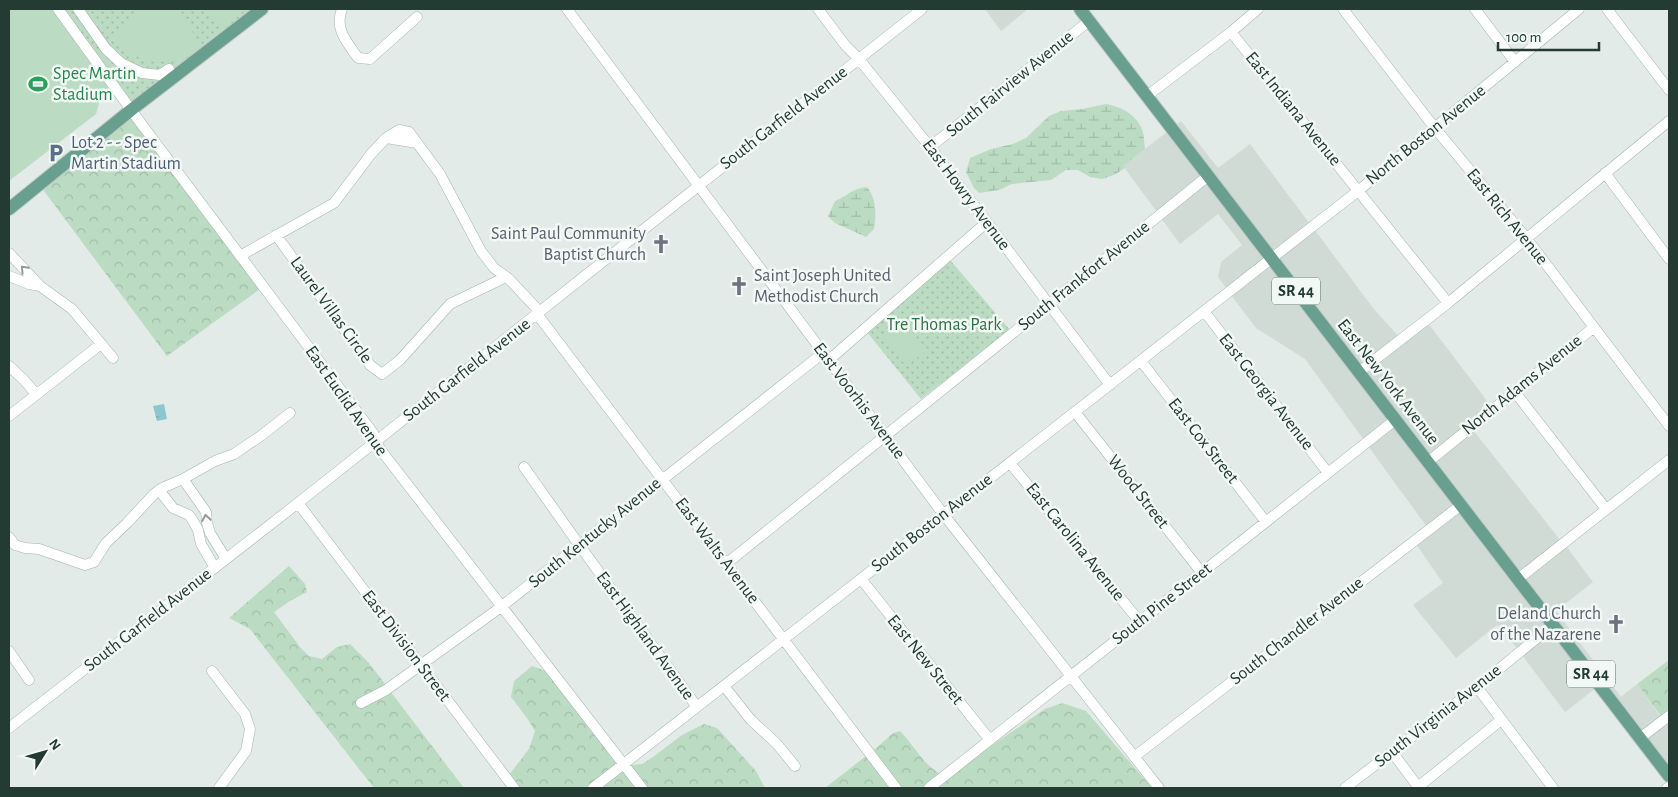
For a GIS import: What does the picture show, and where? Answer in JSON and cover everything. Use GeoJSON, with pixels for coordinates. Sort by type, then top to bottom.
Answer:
{"type":"FeatureCollection","features":[{"type":"Feature","properties":{"kind":"main road"},"geometry":{"type":"LineString","coordinates":[[9,209],[131,110],[262,9]]}},
{"type":"Feature","properties":{"kind":"main road","name":"East New York Avenue"},"geometry":{"type":"LineString","coordinates":[[1080,9],[1669,776]]}},
{"type":"Feature","properties":{"kind":"street","name":"East Euclid Avenue"},"geometry":{"type":"LineString","coordinates":[[58,9],[372,433],[380,449],[642,788]]}},
{"type":"Feature","properties":{"kind":"street"},"geometry":{"type":"LineString","coordinates":[[78,9],[106,49],[121,63],[142,73],[160,75],[169,70]]}},
{"type":"Feature","properties":{"kind":"street"},"geometry":{"type":"LineString","coordinates":[[342,9],[338,18],[340,29],[345,40],[358,58],[370,59],[417,17]]}},
{"type":"Feature","properties":{"kind":"street","name":"East Voorhis Avenue"},"geometry":{"type":"LineString","coordinates":[[566,9],[944,514],[1159,788]]}},
{"type":"Feature","properties":{"kind":"street","name":"East Howry Avenue"},"geometry":{"type":"LineString","coordinates":[[818,9],[930,147],[1110,385]]}},
{"type":"Feature","properties":{"kind":"street","name":"South Garfield Avenue"},"geometry":{"type":"LineString","coordinates":[[9,728],[298,503],[922,9]]}},
{"type":"Feature","properties":{"kind":"street"},"geometry":{"type":"LineString","coordinates":[[1147,96],[1258,9]]}},
{"type":"Feature","properties":{"kind":"street","name":"East Rich Avenue"},"geometry":{"type":"LineString","coordinates":[[1343,9],[1434,127],[1527,239],[1669,426]]}},
{"type":"Feature","properties":{"kind":"street"},"geometry":{"type":"LineString","coordinates":[[1474,9],[1515,62]]}},
{"type":"Feature","properties":{"kind":"street","name":"North Boston Avenue"},"geometry":{"type":"LineString","coordinates":[[1272,258],[1358,191],[1579,9]]}},
{"type":"Feature","properties":{"kind":"street"},"geometry":{"type":"LineString","coordinates":[[1607,9],[1669,90]]}},
{"type":"Feature","properties":{"kind":"street","name":"South Fairview Avenue"},"geometry":{"type":"LineString","coordinates":[[930,147],[1089,21]]}},
{"type":"Feature","properties":{"kind":"street","name":"East Indiana Avenue"},"geometry":{"type":"LineString","coordinates":[[1231,32],[1448,303]]}},
{"type":"Feature","properties":{"kind":"street"},"geometry":{"type":"LineString","coordinates":[[1359,372],[1448,303],[1669,121]]}},
{"type":"Feature","properties":{"kind":"street"},"geometry":{"type":"LineString","coordinates":[[240,256],[334,203],[371,154],[386,138],[395,132],[403,130],[409,132],[440,174],[481,251],[494,268],[506,277],[538,313]]}},
{"type":"Feature","properties":{"kind":"street"},"geometry":{"type":"LineString","coordinates":[[1605,173],[1669,258]]}},
{"type":"Feature","properties":{"kind":"street","name":"South Frankfort Avenue"},"geometry":{"type":"LineString","coordinates":[[726,564],[1208,176]]}},
{"type":"Feature","properties":{"kind":"street","name":"South Kentucky Avenue"},"geometry":{"type":"LineString","coordinates":[[361,703],[386,690],[501,607],[662,479],[826,357],[987,222]]}},
{"type":"Feature","properties":{"kind":"street","name":"Laurel Villas Circle"},"geometry":{"type":"LineString","coordinates":[[276,235],[370,365],[382,374],[400,360],[450,304],[506,277]]}},
{"type":"Feature","properties":{"kind":"street"},"geometry":{"type":"LineString","coordinates":[[9,253],[40,286],[72,309],[113,358]]}},
{"type":"Feature","properties":{"kind":"street","name":"South Boston Avenue"},"geometry":{"type":"LineString","coordinates":[[593,788],[1272,258]]}},
{"type":"Feature","properties":{"kind":"street"},"geometry":{"type":"LineString","coordinates":[[9,276],[40,286]]}},
{"type":"Feature","properties":{"kind":"street","name":"East Georgia Avenue"},"geometry":{"type":"LineString","coordinates":[[1204,311],[1328,473]]}},
{"type":"Feature","properties":{"kind":"street","name":"East Walts Avenue"},"geometry":{"type":"LineString","coordinates":[[538,313],[896,788]]}},
{"type":"Feature","properties":{"kind":"street","name":"North Adams Avenue"},"geometry":{"type":"LineString","coordinates":[[1428,462],[1593,328]]}},
{"type":"Feature","properties":{"kind":"street"},"geometry":{"type":"LineString","coordinates":[[9,416],[101,344]]}},
{"type":"Feature","properties":{"kind":"street","name":"East Cox Street"},"geometry":{"type":"LineString","coordinates":[[1141,361],[1266,522]]}},
{"type":"Feature","properties":{"kind":"street"},"geometry":{"type":"LineString","coordinates":[[9,366],[36,394]]}},
{"type":"Feature","properties":{"kind":"street"},"geometry":{"type":"LineString","coordinates":[[1514,391],[1606,509]]}},
{"type":"Feature","properties":{"kind":"street","name":"Wood Street"},"geometry":{"type":"LineString","coordinates":[[1075,412],[1202,573]]}},
{"type":"Feature","properties":{"kind":"street"},"geometry":{"type":"LineString","coordinates":[[9,536],[15,545],[25,548],[39,548],[85,565],[94,562],[106,543],[159,490],[214,461],[234,454],[290,413]]}},
{"type":"Feature","properties":{"kind":"street","name":"South Pine Street"},"geometry":{"type":"LineString","coordinates":[[929,788],[1396,420]]}},
{"type":"Feature","properties":{"kind":"street"},"geometry":{"type":"LineString","coordinates":[[1518,580],[1669,460]]}},
{"type":"Feature","properties":{"kind":"street","name":"East Carolina Avenue"},"geometry":{"type":"LineString","coordinates":[[1010,463],[1140,622]]}},
{"type":"Feature","properties":{"kind":"street","name":"East Highland Avenue"},"geometry":{"type":"LineString","coordinates":[[524,467],[697,707]]}},
{"type":"Feature","properties":{"kind":"street"},"geometry":{"type":"LineString","coordinates":[[183,479],[206,512],[210,533],[226,559]]}},
{"type":"Feature","properties":{"kind":"street"},"geometry":{"type":"LineString","coordinates":[[159,490],[173,508],[188,515],[192,520],[198,530],[201,544],[215,568]]}},
{"type":"Feature","properties":{"kind":"street","name":"East Division Street"},"geometry":{"type":"LineString","coordinates":[[298,503],[514,788]]}},
{"type":"Feature","properties":{"kind":"street","name":"South Chandler Avenue"},"geometry":{"type":"LineString","coordinates":[[1134,756],[1461,505]]}},
{"type":"Feature","properties":{"kind":"street","name":"East New Street"},"geometry":{"type":"LineString","coordinates":[[861,579],[990,740]]}},
{"type":"Feature","properties":{"kind":"street","name":"South Virginia Avenue"},"geometry":{"type":"LineString","coordinates":[[1345,788],[1477,687],[1553,625]]}},
{"type":"Feature","properties":{"kind":"street"},"geometry":{"type":"LineString","coordinates":[[9,651],[29,680]]}},
{"type":"Feature","properties":{"kind":"street"},"geometry":{"type":"LineString","coordinates":[[212,671],[245,714],[250,729],[246,751],[219,788]]}},
{"type":"Feature","properties":{"kind":"street"},"geometry":{"type":"LineString","coordinates":[[724,686],[751,720],[776,743],[795,766]]}},
{"type":"Feature","properties":{"kind":"street"},"geometry":{"type":"LineString","coordinates":[[1477,687],[1548,786]]}},
{"type":"Feature","properties":{"kind":"street"},"geometry":{"type":"LineString","coordinates":[[1640,738],[1669,716]]}},
{"type":"Feature","properties":{"kind":"street"},"geometry":{"type":"LineString","coordinates":[[1392,752],[1419,788],[1502,720]]}},
{"type":"Feature","properties":{"kind":"shaded area"},"geometry":{"type":"Polygon","coordinates":[[[985,9],[1028,9],[1001,31],[985,9]]]}},
{"type":"Feature","properties":{"kind":"shaded area"},"geometry":{"type":"Polygon","coordinates":[[[1181,121],[1218,168],[1250,144],[1310,224],[1272,253],[1175,126],[1181,121]]]}},
{"type":"Feature","properties":{"kind":"shaded area"},"geometry":{"type":"Polygon","coordinates":[[[1168,131],[1203,175],[1157,212],[1123,166],[1168,131]]]}},
{"type":"Feature","properties":{"kind":"shaded area"},"geometry":{"type":"Polygon","coordinates":[[[1207,181],[1266,258],[1227,289],[1218,277],[1221,262],[1242,245],[1218,214],[1180,244],[1161,218],[1207,181]]]}},
{"type":"Feature","properties":{"kind":"shaded area"},"geometry":{"type":"Polygon","coordinates":[[[1314,229],[1373,308],[1399,337],[1360,367],[1277,259],[1314,229]]]}},
{"type":"Feature","properties":{"kind":"shaded area"},"geometry":{"type":"Polygon","coordinates":[[[1271,264],[1390,420],[1364,440],[1305,359],[1256,328],[1231,295],[1271,264]]]}},
{"type":"Feature","properties":{"kind":"shaded area"},"geometry":{"type":"Polygon","coordinates":[[[1428,323],[1491,406],[1429,457],[1364,373],[1428,323]]]}},
{"type":"Feature","properties":{"kind":"shaded area"},"geometry":{"type":"Polygon","coordinates":[[[1395,425],[1456,505],[1427,527],[1368,446],[1395,425]]]}},
{"type":"Feature","properties":{"kind":"shaded area"},"geometry":{"type":"Polygon","coordinates":[[[1473,430],[1561,541],[1519,574],[1433,462],[1473,430]]]}},
{"type":"Feature","properties":{"kind":"shaded area"},"geometry":{"type":"Polygon","coordinates":[[[1460,510],[1548,624],[1518,649],[1497,625],[1456,658],[1413,605],[1443,583],[1416,544],[1460,510]]]}},
{"type":"Feature","properties":{"kind":"shaded area"},"geometry":{"type":"Polygon","coordinates":[[[1566,546],[1593,582],[1556,611],[1621,697],[1637,684],[1659,715],[1669,709],[1669,714],[1641,733],[1523,580],[1566,546]]]}},
{"type":"Feature","properties":{"kind":"shaded area"},"geometry":{"type":"Polygon","coordinates":[[[1552,630],[1596,688],[1565,712],[1522,655],[1552,630]]]}},
{"type":"Feature","properties":{"kind":"shaded area"},"geometry":{"type":"Polygon","coordinates":[[[1669,723],[1669,770],[1645,739],[1669,723]]]}},
{"type":"Feature","properties":{"kind":"green space","name":"Spec Martin Stadium"},"geometry":{"type":"Polygon","coordinates":[[[9,9],[52,9],[111,91],[100,100],[96,114],[9,181],[9,9]]]}},
{"type":"Feature","properties":{"kind":"green space"},"geometry":{"type":"Polygon","coordinates":[[[63,9],[257,9],[132,105],[63,9]]]}},
{"type":"Feature","properties":{"kind":"green space"},"geometry":{"type":"Polygon","coordinates":[[[140,9],[179,9],[202,48],[193,54],[174,61],[154,61],[134,55],[111,35],[140,9]]]}},
{"type":"Feature","properties":{"kind":"green space"},"geometry":{"type":"Polygon","coordinates":[[[205,9],[245,9],[226,26],[213,19],[205,9]]]}},
{"type":"Feature","properties":{"kind":"green space"},"geometry":{"type":"Polygon","coordinates":[[[1106,104],[1121,108],[1134,117],[1141,127],[1144,140],[1145,149],[1123,166],[1125,168],[1114,175],[1102,179],[1090,177],[1078,170],[1066,170],[1051,180],[1012,184],[999,190],[979,193],[974,188],[966,172],[970,158],[1026,138],[1049,116],[1061,111],[1106,104]]]}},
{"type":"Feature","properties":{"kind":"green space"},"geometry":{"type":"Polygon","coordinates":[[[130,115],[260,289],[167,356],[41,187],[130,115]]]}},
{"type":"Feature","properties":{"kind":"green space"},"geometry":{"type":"Polygon","coordinates":[[[867,187],[873,197],[875,213],[874,229],[866,237],[835,223],[828,216],[835,201],[854,191],[867,187]]]}},
{"type":"Feature","properties":{"kind":"green space","name":"Tre Thomas Park"},"geometry":{"type":"Polygon","coordinates":[[[950,260],[1010,330],[921,399],[867,332],[950,260]]]}},
{"type":"Feature","properties":{"kind":"green space"},"geometry":{"type":"Polygon","coordinates":[[[905,322],[926,351],[906,366],[884,336],[905,322]]]}},
{"type":"Feature","properties":{"kind":"green space"},"geometry":{"type":"Polygon","coordinates":[[[289,566],[305,584],[307,592],[274,612],[300,647],[309,656],[322,659],[337,647],[350,644],[368,662],[386,685],[356,702],[359,708],[390,691],[464,788],[374,788],[250,629],[229,618],[289,566]]]}},
{"type":"Feature","properties":{"kind":"green space"},"geometry":{"type":"Polygon","coordinates":[[[1669,660],[1669,709],[1660,715],[1637,684],[1669,660]]]}},
{"type":"Feature","properties":{"kind":"green space"},"geometry":{"type":"Polygon","coordinates":[[[532,666],[546,671],[618,764],[588,788],[519,788],[509,775],[529,749],[535,731],[511,697],[514,681],[532,666]]]}},
{"type":"Feature","properties":{"kind":"green space"},"geometry":{"type":"Polygon","coordinates":[[[1062,703],[1086,711],[1152,788],[935,788],[968,762],[1045,709],[1062,703]]]}},
{"type":"Feature","properties":{"kind":"green space"},"geometry":{"type":"Polygon","coordinates":[[[704,724],[717,728],[756,771],[765,788],[647,788],[629,765],[642,764],[682,735],[704,724]]]}},
{"type":"Feature","properties":{"kind":"green space"},"geometry":{"type":"Polygon","coordinates":[[[900,731],[924,761],[941,774],[924,788],[902,788],[872,752],[893,733],[900,731]]]}},
{"type":"Feature","properties":{"kind":"green space"},"geometry":{"type":"Polygon","coordinates":[[[866,756],[891,788],[825,788],[866,756]]]}},
{"type":"Feature","properties":{"kind":"green space"},"geometry":{"type":"Polygon","coordinates":[[[623,770],[637,788],[599,788],[623,770]]]}},
{"type":"Feature","properties":{"kind":"water"},"geometry":{"type":"Polygon","coordinates":[[[164,404],[167,419],[157,421],[153,406],[164,404]]]}},
{"type":"Feature","properties":{"kind":"place","name":"Spec Martin Stadium"},"geometry":{"type":"Point","coordinates":[38,84]}},
{"type":"Feature","properties":{"kind":"place","name":"Lot 2 - - Spec Martin Stadium"},"geometry":{"type":"Point","coordinates":[56,153]}},
{"type":"Feature","properties":{"kind":"place","name":"Saint Paul Community Baptist Church"},"geometry":{"type":"Point","coordinates":[661,244]}},
{"type":"Feature","properties":{"kind":"place","name":"Saint Joseph United Methodist Church"},"geometry":{"type":"Point","coordinates":[739,286]}},
{"type":"Feature","properties":{"kind":"place","name":"Deland Church of the Nazarene"},"geometry":{"type":"Point","coordinates":[1616,624]}}]}
